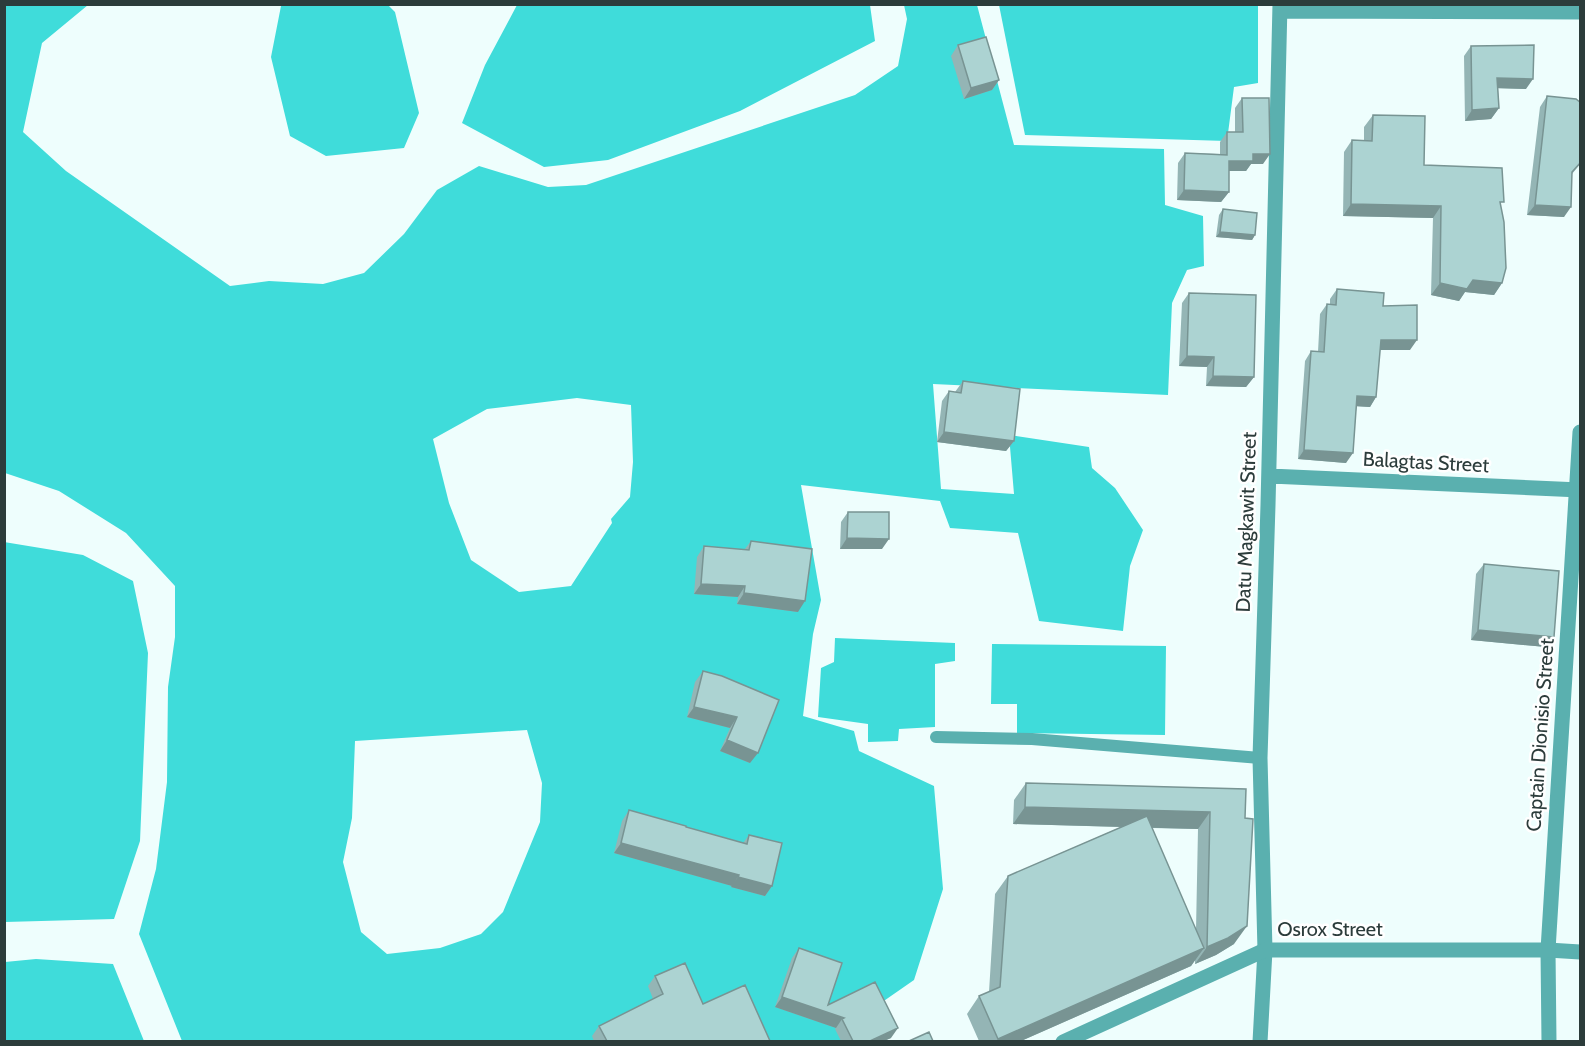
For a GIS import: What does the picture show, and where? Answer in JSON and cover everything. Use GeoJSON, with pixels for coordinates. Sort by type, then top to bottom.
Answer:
{"type":"FeatureCollection","features":[{"type":"Feature","properties":{"kind":"street"},"geometry":{"type":"LineString","coordinates":[[1280,8],[1581,12]]}},
{"type":"Feature","properties":{"kind":"street","name":"Datu Magkawit Street"},"geometry":{"type":"LineString","coordinates":[[1260,1041],[1265,950],[1260,758],[1280,8]]}},
{"type":"Feature","properties":{"kind":"street","name":"Captain Dionisio Street"},"geometry":{"type":"LineString","coordinates":[[1548,1041],[1548,950],[1581,432]]}},
{"type":"Feature","properties":{"kind":"street","name":"Balagtas Street"},"geometry":{"type":"LineString","coordinates":[[1269,476],[1579,490]]}},
{"type":"Feature","properties":{"kind":"street","name":"Osrox Street"},"geometry":{"type":"LineString","coordinates":[[1063,1041],[1265,950],[1581,952]]}},
{"type":"Feature","properties":{"kind":"lane"},"geometry":{"type":"LineString","coordinates":[[936,737],[1032,739],[1260,758]]}},
{"type":"Feature","properties":{"kind":"water"},"geometry":{"type":"Polygon","coordinates":[[[291,4],[388,5],[395,12],[419,113],[404,148],[326,156],[290,136],[271,57],[281,6],[291,4]]]}},
{"type":"Feature","properties":{"kind":"water"},"geometry":{"type":"Polygon","coordinates":[[[5,5],[88,5],[42,43],[23,132],[66,171],[230,286],[269,281],[323,284],[364,273],[404,234],[437,190],[479,166],[548,187],[586,185],[855,95],[898,66],[907,19],[904,5],[977,5],[1014,145],[1164,149],[1165,205],[1203,216],[1204,266],[1187,270],[1172,303],[1168,395],[933,384],[941,489],[1014,494],[1009,435],[1089,447],[1092,468],[1115,488],[1143,530],[1130,566],[1123,631],[1039,621],[1018,533],[950,528],[940,501],[801,485],[821,600],[813,634],[803,716],[854,731],[859,751],[934,786],[943,889],[914,980],[878,1005],[861,1041],[182,1041],[139,934],[156,869],[167,782],[168,687],[175,637],[175,586],[126,533],[59,491],[5,473],[5,5]],[[577,398],[487,409],[433,439],[449,503],[471,560],[519,592],[571,586],[612,523],[611,519],[630,497],[633,462],[631,405],[577,398]],[[527,730],[355,741],[352,818],[343,862],[361,932],[387,954],[440,948],[481,934],[503,912],[540,822],[542,783],[527,730]]]}},
{"type":"Feature","properties":{"kind":"water"},"geometry":{"type":"Polygon","coordinates":[[[517,5],[870,5],[875,41],[740,111],[608,160],[544,167],[462,123],[485,65],[517,5]]]}},
{"type":"Feature","properties":{"kind":"water"},"geometry":{"type":"Polygon","coordinates":[[[999,5],[1258,5],[1258,83],[1234,87],[1227,141],[1025,135],[999,5]]]}},
{"type":"Feature","properties":{"kind":"water"},"geometry":{"type":"Polygon","coordinates":[[[4,542],[83,555],[133,581],[148,653],[140,841],[114,919],[5,922],[4,542]]]}},
{"type":"Feature","properties":{"kind":"water"},"geometry":{"type":"Polygon","coordinates":[[[835,638],[955,643],[955,661],[935,664],[935,727],[899,729],[898,741],[868,742],[868,724],[818,717],[821,668],[834,662],[835,638]]]}},
{"type":"Feature","properties":{"kind":"water"},"geometry":{"type":"Polygon","coordinates":[[[992,644],[1166,646],[1165,735],[1017,733],[1017,704],[991,704],[992,644]]]}},
{"type":"Feature","properties":{"kind":"water"},"geometry":{"type":"Polygon","coordinates":[[[36,959],[113,964],[144,1041],[5,1041],[5,962],[36,959]]]}},
{"type":"Feature","properties":{"kind":"building"},"geometry":{"type":"Polygon","coordinates":[[[986,37],[999,80],[971,88],[958,45],[986,37]]]}},
{"type":"Feature","properties":{"kind":"building"},"geometry":{"type":"Polygon","coordinates":[[[1534,45],[1533,79],[1497,78],[1499,108],[1472,110],[1471,46],[1534,45]]]}},
{"type":"Feature","properties":{"kind":"building"},"geometry":{"type":"Polygon","coordinates":[[[1547,96],[1576,99],[1581,103],[1581,162],[1572,172],[1571,207],[1535,205],[1547,96]]]}},
{"type":"Feature","properties":{"kind":"building"},"geometry":{"type":"Polygon","coordinates":[[[1242,98],[1269,98],[1270,154],[1253,154],[1253,161],[1229,161],[1229,192],[1184,190],[1185,153],[1227,155],[1227,132],[1243,132],[1242,98]]]}},
{"type":"Feature","properties":{"kind":"building"},"geometry":{"type":"Polygon","coordinates":[[[1373,115],[1425,116],[1424,165],[1502,168],[1504,202],[1500,202],[1504,222],[1506,268],[1502,283],[1473,280],[1467,289],[1440,283],[1441,206],[1351,204],[1352,140],[1372,141],[1373,115]]]}},
{"type":"Feature","properties":{"kind":"building"},"geometry":{"type":"Polygon","coordinates":[[[1223,209],[1257,213],[1255,235],[1220,232],[1223,209]]]}},
{"type":"Feature","properties":{"kind":"building"},"geometry":{"type":"Polygon","coordinates":[[[1337,289],[1384,293],[1383,306],[1417,305],[1417,340],[1381,340],[1376,397],[1357,396],[1353,453],[1304,450],[1311,351],[1324,352],[1327,304],[1336,305],[1337,289]]]}},
{"type":"Feature","properties":{"kind":"building"},"geometry":{"type":"Polygon","coordinates":[[[1189,293],[1256,295],[1254,377],[1213,376],[1214,357],[1187,356],[1189,293]]]}},
{"type":"Feature","properties":{"kind":"building"},"geometry":{"type":"Polygon","coordinates":[[[963,381],[1020,389],[1014,441],[944,432],[949,391],[961,393],[963,381]]]}},
{"type":"Feature","properties":{"kind":"building"},"geometry":{"type":"Polygon","coordinates":[[[848,512],[889,512],[889,539],[847,538],[848,512]]]}},
{"type":"Feature","properties":{"kind":"building"},"geometry":{"type":"Polygon","coordinates":[[[751,541],[812,549],[805,601],[744,593],[745,586],[701,584],[704,546],[749,550],[751,541]]]}},
{"type":"Feature","properties":{"kind":"building"},"geometry":{"type":"Polygon","coordinates":[[[1484,564],[1559,571],[1554,637],[1478,630],[1484,564]]]}},
{"type":"Feature","properties":{"kind":"building"},"geometry":{"type":"Polygon","coordinates":[[[703,671],[722,676],[779,700],[758,753],[727,740],[737,717],[694,707],[703,671]]]}},
{"type":"Feature","properties":{"kind":"building"},"geometry":{"type":"Polygon","coordinates":[[[1026,783],[1246,789],[1245,818],[1253,819],[1247,926],[1207,947],[1210,812],[1025,807],[1026,783]]]}},
{"type":"Feature","properties":{"kind":"building"},"geometry":{"type":"Polygon","coordinates":[[[629,810],[747,844],[749,835],[782,843],[772,886],[621,843],[629,810]]]}},
{"type":"Feature","properties":{"kind":"building"},"geometry":{"type":"Polygon","coordinates":[[[1147,816],[1204,948],[998,1039],[979,996],[1000,987],[1008,876],[1147,816]]]}},
{"type":"Feature","properties":{"kind":"building"},"geometry":{"type":"Polygon","coordinates":[[[799,948],[842,963],[828,1005],[875,982],[898,1028],[870,1041],[853,1041],[842,1019],[844,1018],[782,997],[799,948]]]}},
{"type":"Feature","properties":{"kind":"building"},"geometry":{"type":"Polygon","coordinates":[[[685,963],[703,1004],[745,985],[770,1041],[607,1041],[599,1026],[663,994],[655,976],[685,963]]]}},
{"type":"Feature","properties":{"kind":"building"},"geometry":{"type":"Polygon","coordinates":[[[929,1032],[933,1041],[909,1041],[929,1032]]]}}]}
